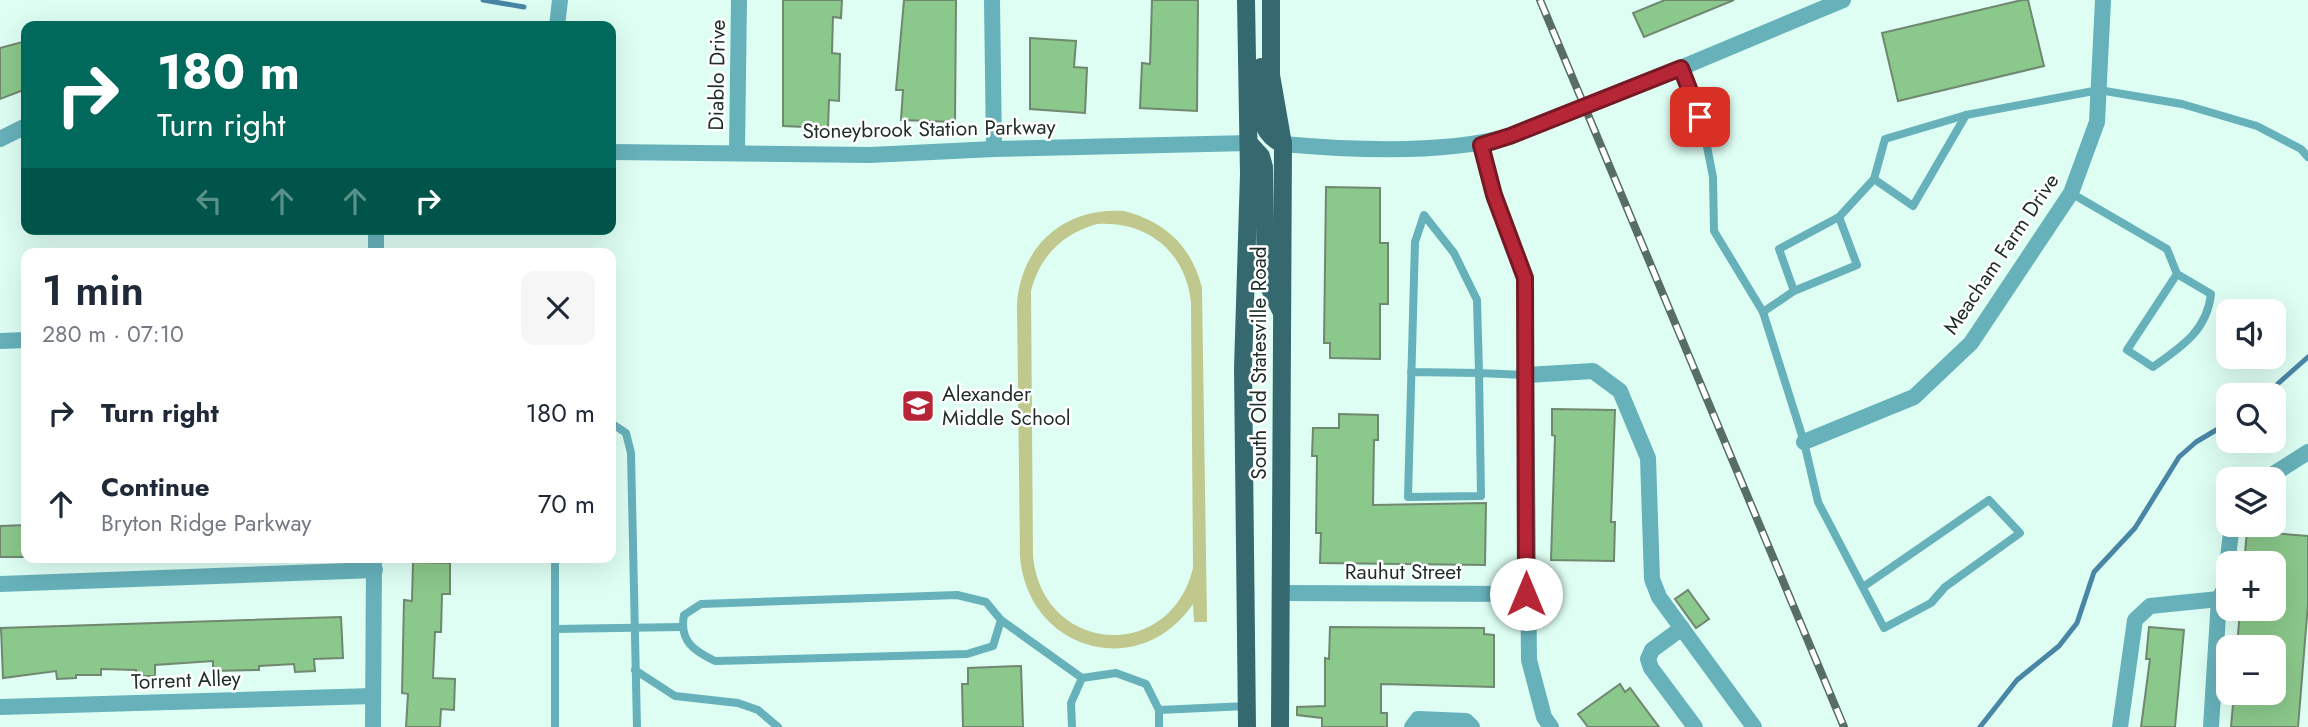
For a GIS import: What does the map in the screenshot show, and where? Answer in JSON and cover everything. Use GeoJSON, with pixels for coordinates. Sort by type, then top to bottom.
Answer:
{"type":"FeatureCollection","features":[{"type":"Feature","properties":{"kind":"main road","name":"South Old Statesville Road"},"geometry":{"type":"LineString","coordinates":[[1246,0],[1248,143],[1243,368],[1247,727]]}},
{"type":"Feature","properties":{"kind":"main road"},"geometry":{"type":"LineString","coordinates":[[1258,0],[1263,128],[1273,140],[1283,144]]}},
{"type":"Feature","properties":{"kind":"main road","name":"South Old Statesville Road"},"geometry":{"type":"LineString","coordinates":[[1271,0],[1271,75],[1283,144],[1280,727]]}},
{"type":"Feature","properties":{"kind":"main road"},"geometry":{"type":"LineString","coordinates":[[1248,143],[1261,156],[1264,167],[1266,281],[1282,313]]}},
{"type":"Feature","properties":{"kind":"street"},"geometry":{"type":"LineString","coordinates":[[558,21],[560,0]]}},
{"type":"Feature","properties":{"kind":"street","name":"Diablo Drive"},"geometry":{"type":"LineString","coordinates":[[737,151],[739,0]]}},
{"type":"Feature","properties":{"kind":"street"},"geometry":{"type":"LineString","coordinates":[[992,0],[994,149]]}},
{"type":"Feature","properties":{"kind":"street"},"geometry":{"type":"LineString","coordinates":[[1283,144],[1388,148],[1481,145],[1647,82],[1843,0]]}},
{"type":"Feature","properties":{"kind":"street","name":"Meacham Farm Drive"},"geometry":{"type":"LineString","coordinates":[[1804,442],[1914,397],[1971,343],[2071,193],[2097,122],[2104,0]]}},
{"type":"Feature","properties":{"kind":"street"},"geometry":{"type":"LineString","coordinates":[[0,139],[21,128]]}},
{"type":"Feature","properties":{"kind":"street","name":"Stoneybrook Station Parkway"},"geometry":{"type":"LineString","coordinates":[[616,152],[737,151],[870,155],[1248,143]]}},
{"type":"Feature","properties":{"kind":"street"},"geometry":{"type":"LineString","coordinates":[[1481,145],[1494,195],[1525,278],[1526,594],[1529,660],[1545,717],[1551,727]]}},
{"type":"Feature","properties":{"kind":"street"},"geometry":{"type":"LineString","coordinates":[[0,341],[21,340]]}},
{"type":"Feature","properties":{"kind":"street"},"geometry":{"type":"LineString","coordinates":[[1527,375],[1593,371],[1620,391],[1648,458],[1652,579],[1658,597],[1754,727]]}},
{"type":"Feature","properties":{"kind":"street"},"geometry":{"type":"LineString","coordinates":[[2284,467],[2308,452]]}},
{"type":"Feature","properties":{"kind":"street"},"geometry":{"type":"LineString","coordinates":[[0,584],[375,564],[373,727]]}},
{"type":"Feature","properties":{"kind":"street","name":"Rauhut Street"},"geometry":{"type":"LineString","coordinates":[[1280,593],[1526,594]]}},
{"type":"Feature","properties":{"kind":"street"},"geometry":{"type":"LineString","coordinates":[[2120,727],[2136,620],[2150,607],[2216,599]]}},
{"type":"Feature","properties":{"kind":"street"},"geometry":{"type":"LineString","coordinates":[[2211,727],[2218,621]]}},
{"type":"Feature","properties":{"kind":"street"},"geometry":{"type":"LineString","coordinates":[[1682,628],[1652,650],[1648,659],[1651,668],[1695,727]]}},
{"type":"Feature","properties":{"kind":"street","name":"Torrent Alley"},"geometry":{"type":"LineString","coordinates":[[0,707],[373,696]]}},
{"type":"Feature","properties":{"kind":"street"},"geometry":{"type":"LineString","coordinates":[[1412,727],[1418,719],[1466,721],[1472,727]]}},
{"type":"Feature","properties":{"kind":"lane"},"geometry":{"type":"LineString","coordinates":[[1681,68],[1700,117],[1713,177],[1714,232],[1763,312],[1804,442],[1818,502],[1884,628],[1931,603],[1945,587],[2020,533],[1989,500],[1863,587]]}},
{"type":"Feature","properties":{"kind":"lane"},"geometry":{"type":"LineString","coordinates":[[1794,291],[1779,249],[1839,217],[1874,179],[1885,139],[1966,114],[2099,90],[2182,104],[2257,126],[2301,149],[2308,156]]}},
{"type":"Feature","properties":{"kind":"lane"},"geometry":{"type":"LineString","coordinates":[[1874,179],[1913,205],[1966,114]]}},
{"type":"Feature","properties":{"kind":"lane"},"geometry":{"type":"LineString","coordinates":[[2071,193],[2167,249],[2177,274],[2211,295],[2209,313],[2192,339],[2153,367],[2127,350],[2177,274]]}},
{"type":"Feature","properties":{"kind":"lane"},"geometry":{"type":"LineString","coordinates":[[1424,215],[1454,253],[1477,300],[1479,373],[1481,496],[1408,496],[1415,242],[1424,215]]}},
{"type":"Feature","properties":{"kind":"lane"},"geometry":{"type":"LineString","coordinates":[[1763,312],[1794,291],[1857,265],[1839,217]]}},
{"type":"Feature","properties":{"kind":"lane"},"geometry":{"type":"LineString","coordinates":[[1411,372],[1527,375]]}},
{"type":"Feature","properties":{"kind":"lane"},"geometry":{"type":"LineString","coordinates":[[616,426],[626,433],[631,453],[637,727]]}},
{"type":"Feature","properties":{"kind":"lane"},"geometry":{"type":"LineString","coordinates":[[555,563],[555,727]]}},
{"type":"Feature","properties":{"kind":"lane"},"geometry":{"type":"LineString","coordinates":[[1001,620],[993,646],[967,654],[715,662],[691,649],[681,627],[684,615],[701,604],[957,596],[986,602],[1001,620],[1083,678],[1116,673],[1146,684],[1159,710],[1159,727]]}},
{"type":"Feature","properties":{"kind":"lane"},"geometry":{"type":"LineString","coordinates":[[555,629],[681,627]]}},
{"type":"Feature","properties":{"kind":"lane"},"geometry":{"type":"LineString","coordinates":[[635,670],[675,696],[738,704],[758,710],[778,727]]}},
{"type":"Feature","properties":{"kind":"lane"},"geometry":{"type":"LineString","coordinates":[[1072,727],[1071,703],[1083,678]]}},
{"type":"Feature","properties":{"kind":"lane"},"geometry":{"type":"LineString","coordinates":[[1159,710],[1247,706]]}},
{"type":"Feature","properties":{"kind":"green space"},"geometry":{"type":"Polygon","coordinates":[[[1103,211],[1124,211],[1164,229],[1175,238],[1192,260],[1202,288],[1207,622],[1194,622],[1193,604],[1170,628],[1144,643],[1117,648],[1089,645],[1064,634],[1043,615],[1028,589],[1020,557],[1017,304],[1020,283],[1027,264],[1050,234],[1065,223],[1103,211]],[[1097,224],[1084,228],[1063,240],[1040,267],[1031,291],[1033,556],[1042,589],[1059,613],[1082,628],[1108,635],[1135,632],[1160,620],[1180,599],[1193,568],[1191,303],[1188,285],[1173,255],[1161,243],[1148,234],[1115,224],[1097,224]]]}},
{"type":"Feature","properties":{"kind":"building"},"geometry":{"type":"Polygon","coordinates":[[[783,0],[842,0],[841,18],[833,17],[832,53],[840,54],[839,101],[829,100],[828,128],[783,126],[783,0]]]}},
{"type":"Feature","properties":{"kind":"building"},"geometry":{"type":"Polygon","coordinates":[[[904,0],[956,0],[955,122],[901,120],[903,90],[896,90],[904,0]]]}},
{"type":"Feature","properties":{"kind":"building"},"geometry":{"type":"Polygon","coordinates":[[[1152,0],[1198,0],[1197,111],[1140,108],[1142,63],[1150,64],[1152,0]]]}},
{"type":"Feature","properties":{"kind":"building"},"geometry":{"type":"Polygon","coordinates":[[[1665,0],[1734,0],[1644,37],[1633,13],[1665,0]]]}},
{"type":"Feature","properties":{"kind":"building"},"geometry":{"type":"Polygon","coordinates":[[[2028,0],[2044,66],[1898,101],[1882,33],[2028,0]]]}},
{"type":"Feature","properties":{"kind":"building"},"geometry":{"type":"Polygon","coordinates":[[[1030,38],[1076,41],[1074,67],[1087,68],[1085,113],[1030,109],[1030,38]]]}},
{"type":"Feature","properties":{"kind":"building"},"geometry":{"type":"Polygon","coordinates":[[[21,42],[21,91],[0,99],[0,48],[21,42]]]}},
{"type":"Feature","properties":{"kind":"building"},"geometry":{"type":"Polygon","coordinates":[[[1326,187],[1380,188],[1380,243],[1388,243],[1388,304],[1380,304],[1380,359],[1330,358],[1330,343],[1324,343],[1326,187]]]}},
{"type":"Feature","properties":{"kind":"building"},"geometry":{"type":"Polygon","coordinates":[[[1552,409],[1615,410],[1611,522],[1615,522],[1614,561],[1551,560],[1555,436],[1552,435],[1552,409]]]}},
{"type":"Feature","properties":{"kind":"building"},"geometry":{"type":"Polygon","coordinates":[[[1339,414],[1378,415],[1378,440],[1374,440],[1373,505],[1486,503],[1485,565],[1320,563],[1321,533],[1316,533],[1317,456],[1312,456],[1313,428],[1339,428],[1339,414]]]}},
{"type":"Feature","properties":{"kind":"building"},"geometry":{"type":"Polygon","coordinates":[[[21,525],[21,557],[0,557],[0,526],[21,525]]]}},
{"type":"Feature","properties":{"kind":"building"},"geometry":{"type":"Polygon","coordinates":[[[2286,534],[2308,536],[2308,604],[2298,727],[2231,727],[2233,705],[2286,705],[2286,635],[2238,635],[2239,621],[2286,621],[2286,551],[2245,551],[2246,537],[2286,537],[2286,534]]]}},
{"type":"Feature","properties":{"kind":"building"},"geometry":{"type":"Polygon","coordinates":[[[413,563],[450,563],[450,594],[442,594],[441,632],[435,632],[433,678],[455,679],[454,710],[441,709],[440,727],[406,727],[408,694],[402,693],[404,600],[412,601],[413,563]]]}},
{"type":"Feature","properties":{"kind":"building"},"geometry":{"type":"Polygon","coordinates":[[[1688,590],[1709,619],[1696,628],[1675,599],[1688,590]]]}},
{"type":"Feature","properties":{"kind":"building"},"geometry":{"type":"Polygon","coordinates":[[[341,617],[343,658],[314,659],[315,671],[295,672],[294,664],[259,666],[259,670],[213,671],[213,661],[155,665],[155,676],[136,676],[136,670],[101,669],[101,675],[76,675],[76,678],[57,679],[56,671],[3,678],[1,628],[341,617]]]}},
{"type":"Feature","properties":{"kind":"building"},"geometry":{"type":"Polygon","coordinates":[[[1330,627],[1484,628],[1484,634],[1494,635],[1494,687],[1381,684],[1381,713],[1387,713],[1387,727],[1322,727],[1322,718],[1297,715],[1297,707],[1325,706],[1325,658],[1329,659],[1330,627]]]}},
{"type":"Feature","properties":{"kind":"building"},"geometry":{"type":"Polygon","coordinates":[[[2149,627],[2184,630],[2175,727],[2141,727],[2150,659],[2146,659],[2149,627]]]}},
{"type":"Feature","properties":{"kind":"building"},"geometry":{"type":"Polygon","coordinates":[[[1021,666],[1023,727],[963,727],[962,684],[968,684],[968,668],[1021,666]]]}},
{"type":"Feature","properties":{"kind":"building"},"geometry":{"type":"Polygon","coordinates":[[[1620,684],[1625,692],[1630,688],[1659,727],[1588,727],[1578,714],[1620,684]]]}},
{"type":"Feature","properties":{"kind":"waterway"},"geometry":{"type":"LineString","coordinates":[[483,0],[524,7]]}},
{"type":"Feature","properties":{"kind":"waterway"},"geometry":{"type":"LineString","coordinates":[[2279,383],[2308,357]]}},
{"type":"Feature","properties":{"kind":"waterway"},"geometry":{"type":"LineString","coordinates":[[1980,727],[2017,680],[2059,646],[2077,623],[2094,572],[2135,528],[2179,457],[2196,442],[2216,430]]}},
{"type":"Feature","properties":{"kind":"railway"},"geometry":{"type":"LineString","coordinates":[[1540,0],[1844,727]]}},
{"type":"Feature","properties":{"kind":"place","name":"Alexander Middle School"},"geometry":{"type":"Point","coordinates":[918,406]}},
{"type":"Feature","properties":{"kind":"route"},"geometry":{"type":"LineString","coordinates":[[1526,594],[1525,278],[1494,195],[1481,145],[1681,68],[1700,117]]}}]}
